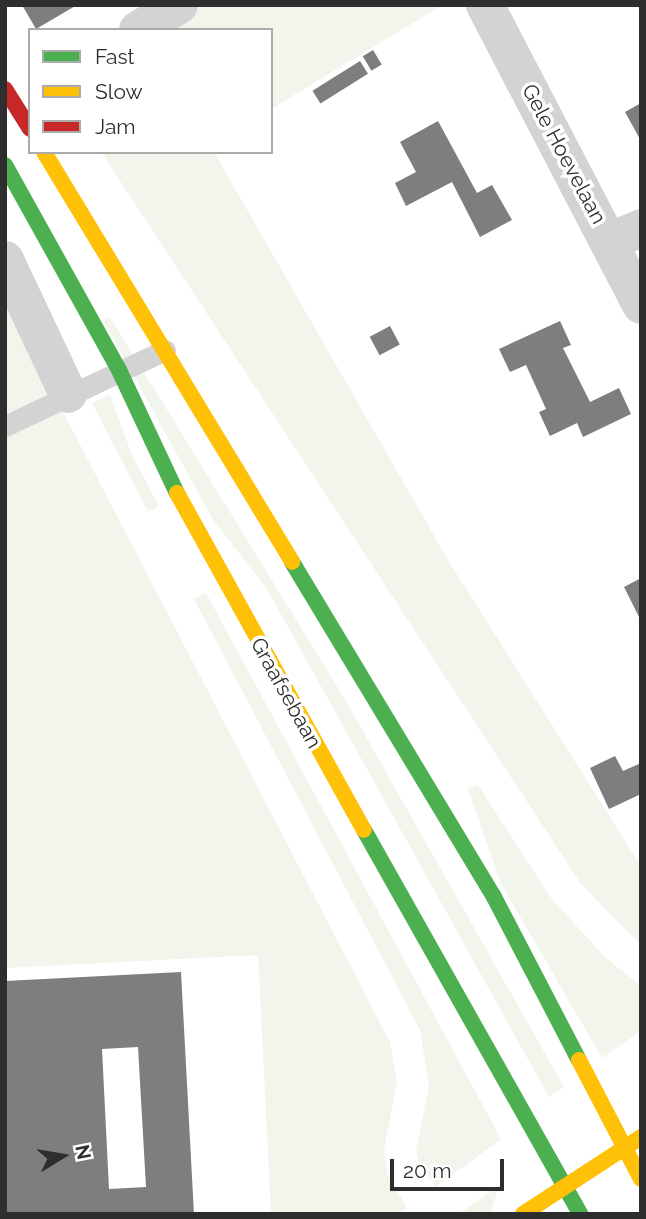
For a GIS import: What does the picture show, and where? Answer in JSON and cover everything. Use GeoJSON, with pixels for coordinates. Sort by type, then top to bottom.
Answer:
{"type":"FeatureCollection","features":[{"type":"Feature","properties":{"kind":"main road"},"geometry":{"type":"LineString","coordinates":[[5,89],[28,126]]}},
{"type":"Feature","properties":{"kind":"main road"},"geometry":{"type":"LineString","coordinates":[[45,154],[494,897],[641,1179]]}},
{"type":"Feature","properties":{"kind":"main road","name":"Graafsebaan"},"geometry":{"type":"LineString","coordinates":[[5,165],[119,370],[195,531],[580,1214]]}},
{"type":"Feature","properties":{"kind":"main road"},"geometry":{"type":"LineString","coordinates":[[523,1214],[641,1137]]}},
{"type":"Feature","properties":{"kind":"street"},"geometry":{"type":"LineString","coordinates":[[141,28],[179,5]]}},
{"type":"Feature","properties":{"kind":"street","name":"Gele Hoevelaan"},"geometry":{"type":"LineString","coordinates":[[485,5],[626,235],[641,305]]}},
{"type":"Feature","properties":{"kind":"street"},"geometry":{"type":"LineString","coordinates":[[5,260],[68,394]]}},
{"type":"Feature","properties":{"kind":"lane"},"geometry":{"type":"LineString","coordinates":[[5,426],[165,350]]}},
{"type":"Feature","properties":{"kind":"shaded area"},"geometry":{"type":"Polygon","coordinates":[[[203,5],[443,5],[273,108],[273,28],[169,28],[203,5]]]}},
{"type":"Feature","properties":{"kind":"shaded area"},"geometry":{"type":"Polygon","coordinates":[[[102,154],[215,154],[448,560],[641,866],[641,945],[581,884],[102,154]]]}},
{"type":"Feature","properties":{"kind":"shaded area"},"geometry":{"type":"Polygon","coordinates":[[[5,300],[390,1042],[397,1083],[384,1149],[388,1175],[407,1208],[399,1214],[271,1214],[258,955],[5,968],[5,300]]]}},
{"type":"Feature","properties":{"kind":"shaded area"},"geometry":{"type":"Polygon","coordinates":[[[110,317],[343,696],[564,1087],[549,1097],[268,591],[212,518],[103,320],[110,317]]]}},
{"type":"Feature","properties":{"kind":"shaded area"},"geometry":{"type":"Polygon","coordinates":[[[110,395],[132,455],[159,506],[148,512],[92,403],[110,395]]]}},
{"type":"Feature","properties":{"kind":"shaded area"},"geometry":{"type":"Polygon","coordinates":[[[206,593],[501,1139],[436,1187],[419,1162],[416,1150],[429,1086],[420,1030],[194,599],[206,593]]]}},
{"type":"Feature","properties":{"kind":"shaded area"},"geometry":{"type":"Polygon","coordinates":[[[478,785],[551,898],[606,958],[641,986],[641,1031],[602,1058],[501,884],[468,789],[478,785]]]}},
{"type":"Feature","properties":{"kind":"shaded area"},"geometry":{"type":"Polygon","coordinates":[[[500,1184],[490,1214],[459,1214],[500,1184]]]}},
{"type":"Feature","properties":{"kind":"building"},"geometry":{"type":"Polygon","coordinates":[[[22,5],[77,5],[38,28],[22,5]]]}},
{"type":"Feature","properties":{"kind":"building"},"geometry":{"type":"Polygon","coordinates":[[[373,50],[382,65],[371,71],[363,56],[373,50]]]}},
{"type":"Feature","properties":{"kind":"building"},"geometry":{"type":"Polygon","coordinates":[[[360,61],[368,74],[320,103],[313,91],[360,61]]]}},
{"type":"Feature","properties":{"kind":"building"},"geometry":{"type":"Polygon","coordinates":[[[641,103],[641,141],[625,112],[641,103]]]}},
{"type":"Feature","properties":{"kind":"building"},"geometry":{"type":"Polygon","coordinates":[[[438,121],[477,193],[492,185],[512,220],[480,237],[452,182],[406,206],[395,183],[416,172],[400,142],[438,121]]]}},
{"type":"Feature","properties":{"kind":"building"},"geometry":{"type":"Polygon","coordinates":[[[560,321],[571,345],[563,348],[590,402],[619,388],[631,414],[583,437],[577,423],[550,436],[539,412],[546,409],[526,365],[510,372],[499,349],[560,321]]]}},
{"type":"Feature","properties":{"kind":"building"},"geometry":{"type":"Polygon","coordinates":[[[390,326],[400,345],[380,355],[370,337],[390,326]]]}},
{"type":"Feature","properties":{"kind":"building"},"geometry":{"type":"Polygon","coordinates":[[[641,578],[641,621],[624,587],[641,578]]]}},
{"type":"Feature","properties":{"kind":"building"},"geometry":{"type":"Polygon","coordinates":[[[615,756],[623,771],[641,763],[641,794],[609,809],[590,768],[615,756]]]}},
{"type":"Feature","properties":{"kind":"building"},"geometry":{"type":"Polygon","coordinates":[[[181,972],[194,1214],[5,1214],[5,981],[181,972]],[[138,1047],[102,1049],[109,1189],[146,1187],[138,1047]]]}},
{"type":"Feature","properties":{"kind":"traffic: fast"},"geometry":{"type":"LineString","coordinates":[[5,165],[119,370],[177,493]]}},
{"type":"Feature","properties":{"kind":"traffic: fast"},"geometry":{"type":"LineString","coordinates":[[292,562],[494,897],[579,1060]]}},
{"type":"Feature","properties":{"kind":"traffic: fast"},"geometry":{"type":"LineString","coordinates":[[364,830],[580,1214]]}},
{"type":"Feature","properties":{"kind":"traffic: slow"},"geometry":{"type":"LineString","coordinates":[[45,154],[292,562]]}},
{"type":"Feature","properties":{"kind":"traffic: slow"},"geometry":{"type":"LineString","coordinates":[[177,493],[364,830]]}},
{"type":"Feature","properties":{"kind":"traffic: slow"},"geometry":{"type":"LineString","coordinates":[[579,1060],[641,1179]]}},
{"type":"Feature","properties":{"kind":"traffic: slow"},"geometry":{"type":"LineString","coordinates":[[523,1214],[641,1137]]}},
{"type":"Feature","properties":{"kind":"traffic: jam"},"geometry":{"type":"LineString","coordinates":[[5,89],[28,126]]}}]}
